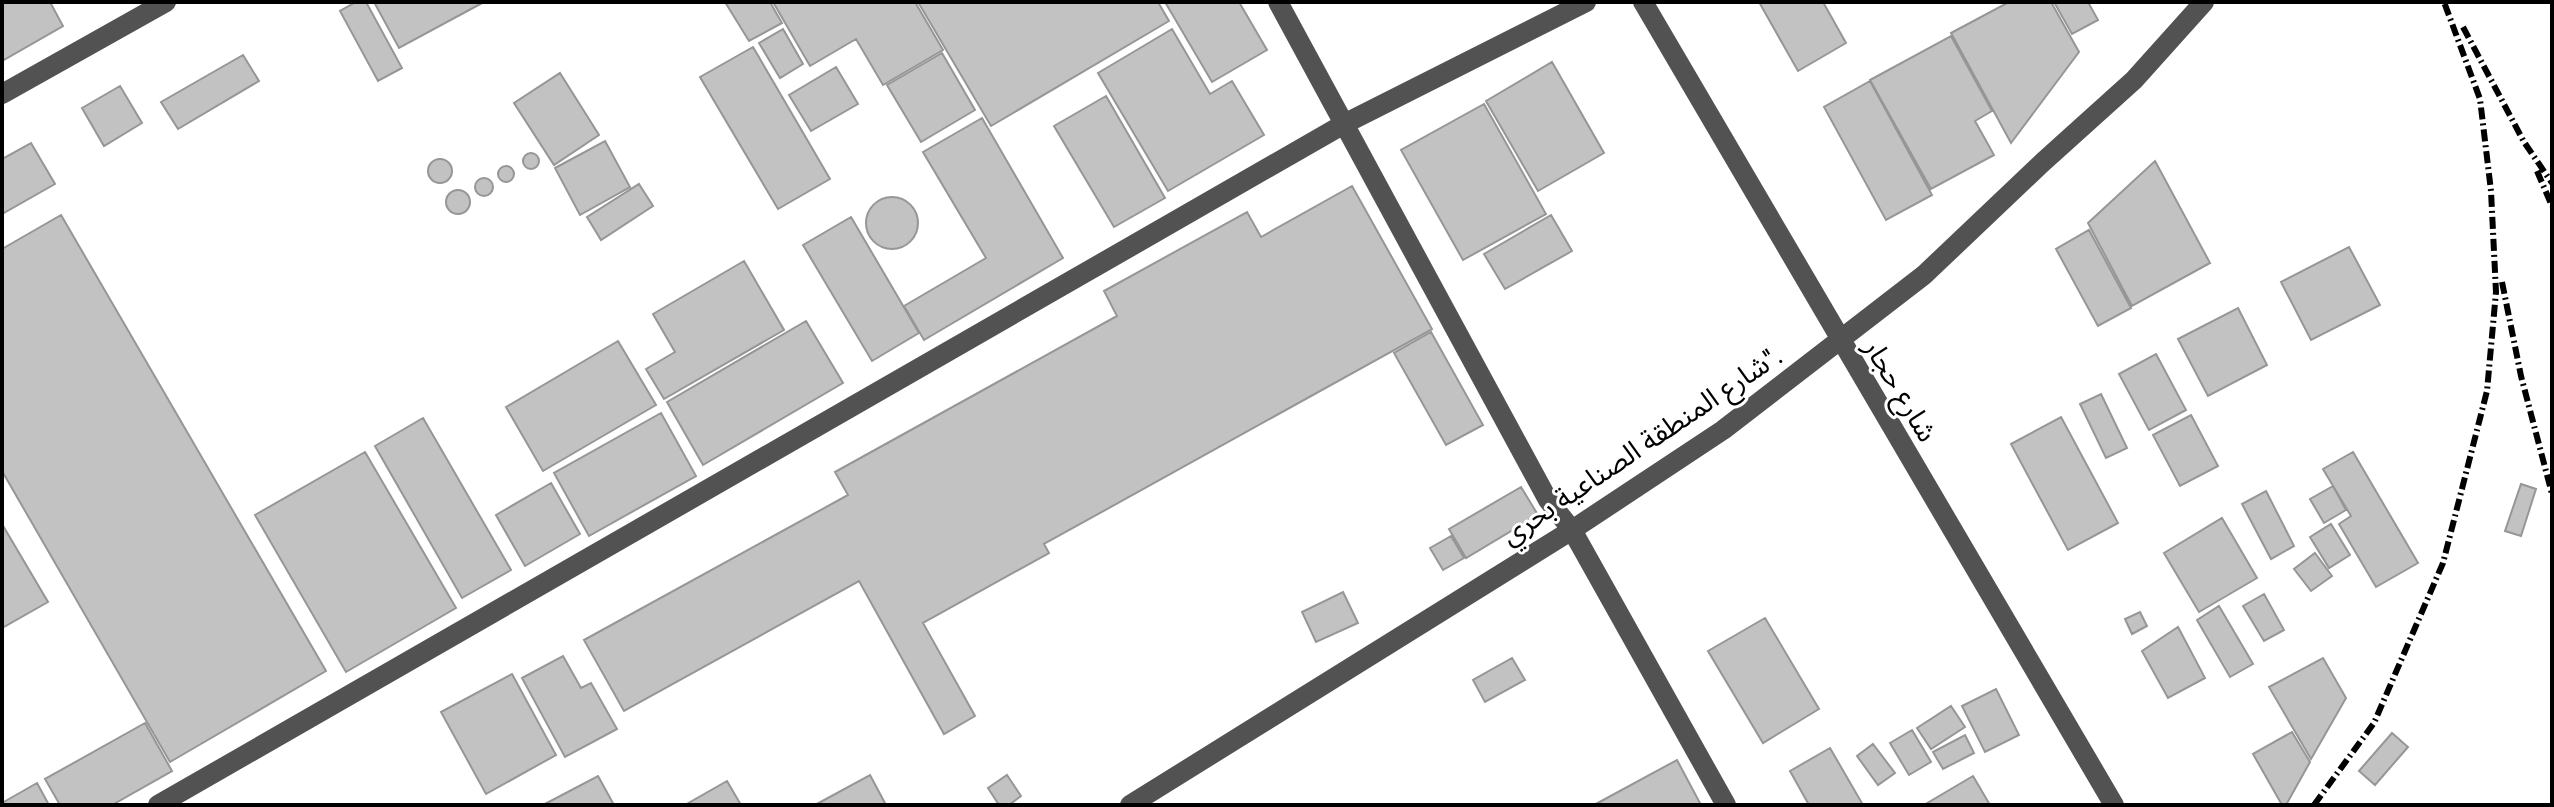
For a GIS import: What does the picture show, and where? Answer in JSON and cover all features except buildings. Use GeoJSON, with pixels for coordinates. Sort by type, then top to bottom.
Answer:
{"type":"FeatureCollection","features":[{"type":"Feature","properties":{"kind":"street"},"geometry":{"type":"LineString","coordinates":[[2,94],[166,2]]}},
{"type":"Feature","properties":{"kind":"street"},"geometry":{"type":"LineString","coordinates":[[1278,2],[1548,500],[1572,530],[1726,805]]}},
{"type":"Feature","properties":{"kind":"street"},"geometry":{"type":"LineString","coordinates":[[158,805],[1344,124],[1586,2]]}},
{"type":"Feature","properties":{"kind":"street","name":"شارع حجار"},"geometry":{"type":"LineString","coordinates":[[1643,2],[2114,805]]}},
{"type":"Feature","properties":{"kind":"street","name":"شارع المنطقة الصناعية بحري\"."},"geometry":{"type":"LineString","coordinates":[[1130,805],[1572,530],[1723,430],[1924,275],[2134,80],[2204,2]]}},
{"type":"Feature","properties":{"kind":"railway"},"geometry":{"type":"LineString","coordinates":[[2314,805],[2374,723],[2443,563],[2487,391],[2496,292],[2491,191],[2480,99],[2444,2]]}},
{"type":"Feature","properties":{"kind":"railway"},"geometry":{"type":"LineString","coordinates":[[2463,27],[2524,142],[2552,183]]}},
{"type":"Feature","properties":{"kind":"railway"},"geometry":{"type":"LineString","coordinates":[[2537,171],[2552,206]]}},
{"type":"Feature","properties":{"kind":"railway"},"geometry":{"type":"LineString","coordinates":[[2502,282],[2521,376],[2552,494]]}}]}
